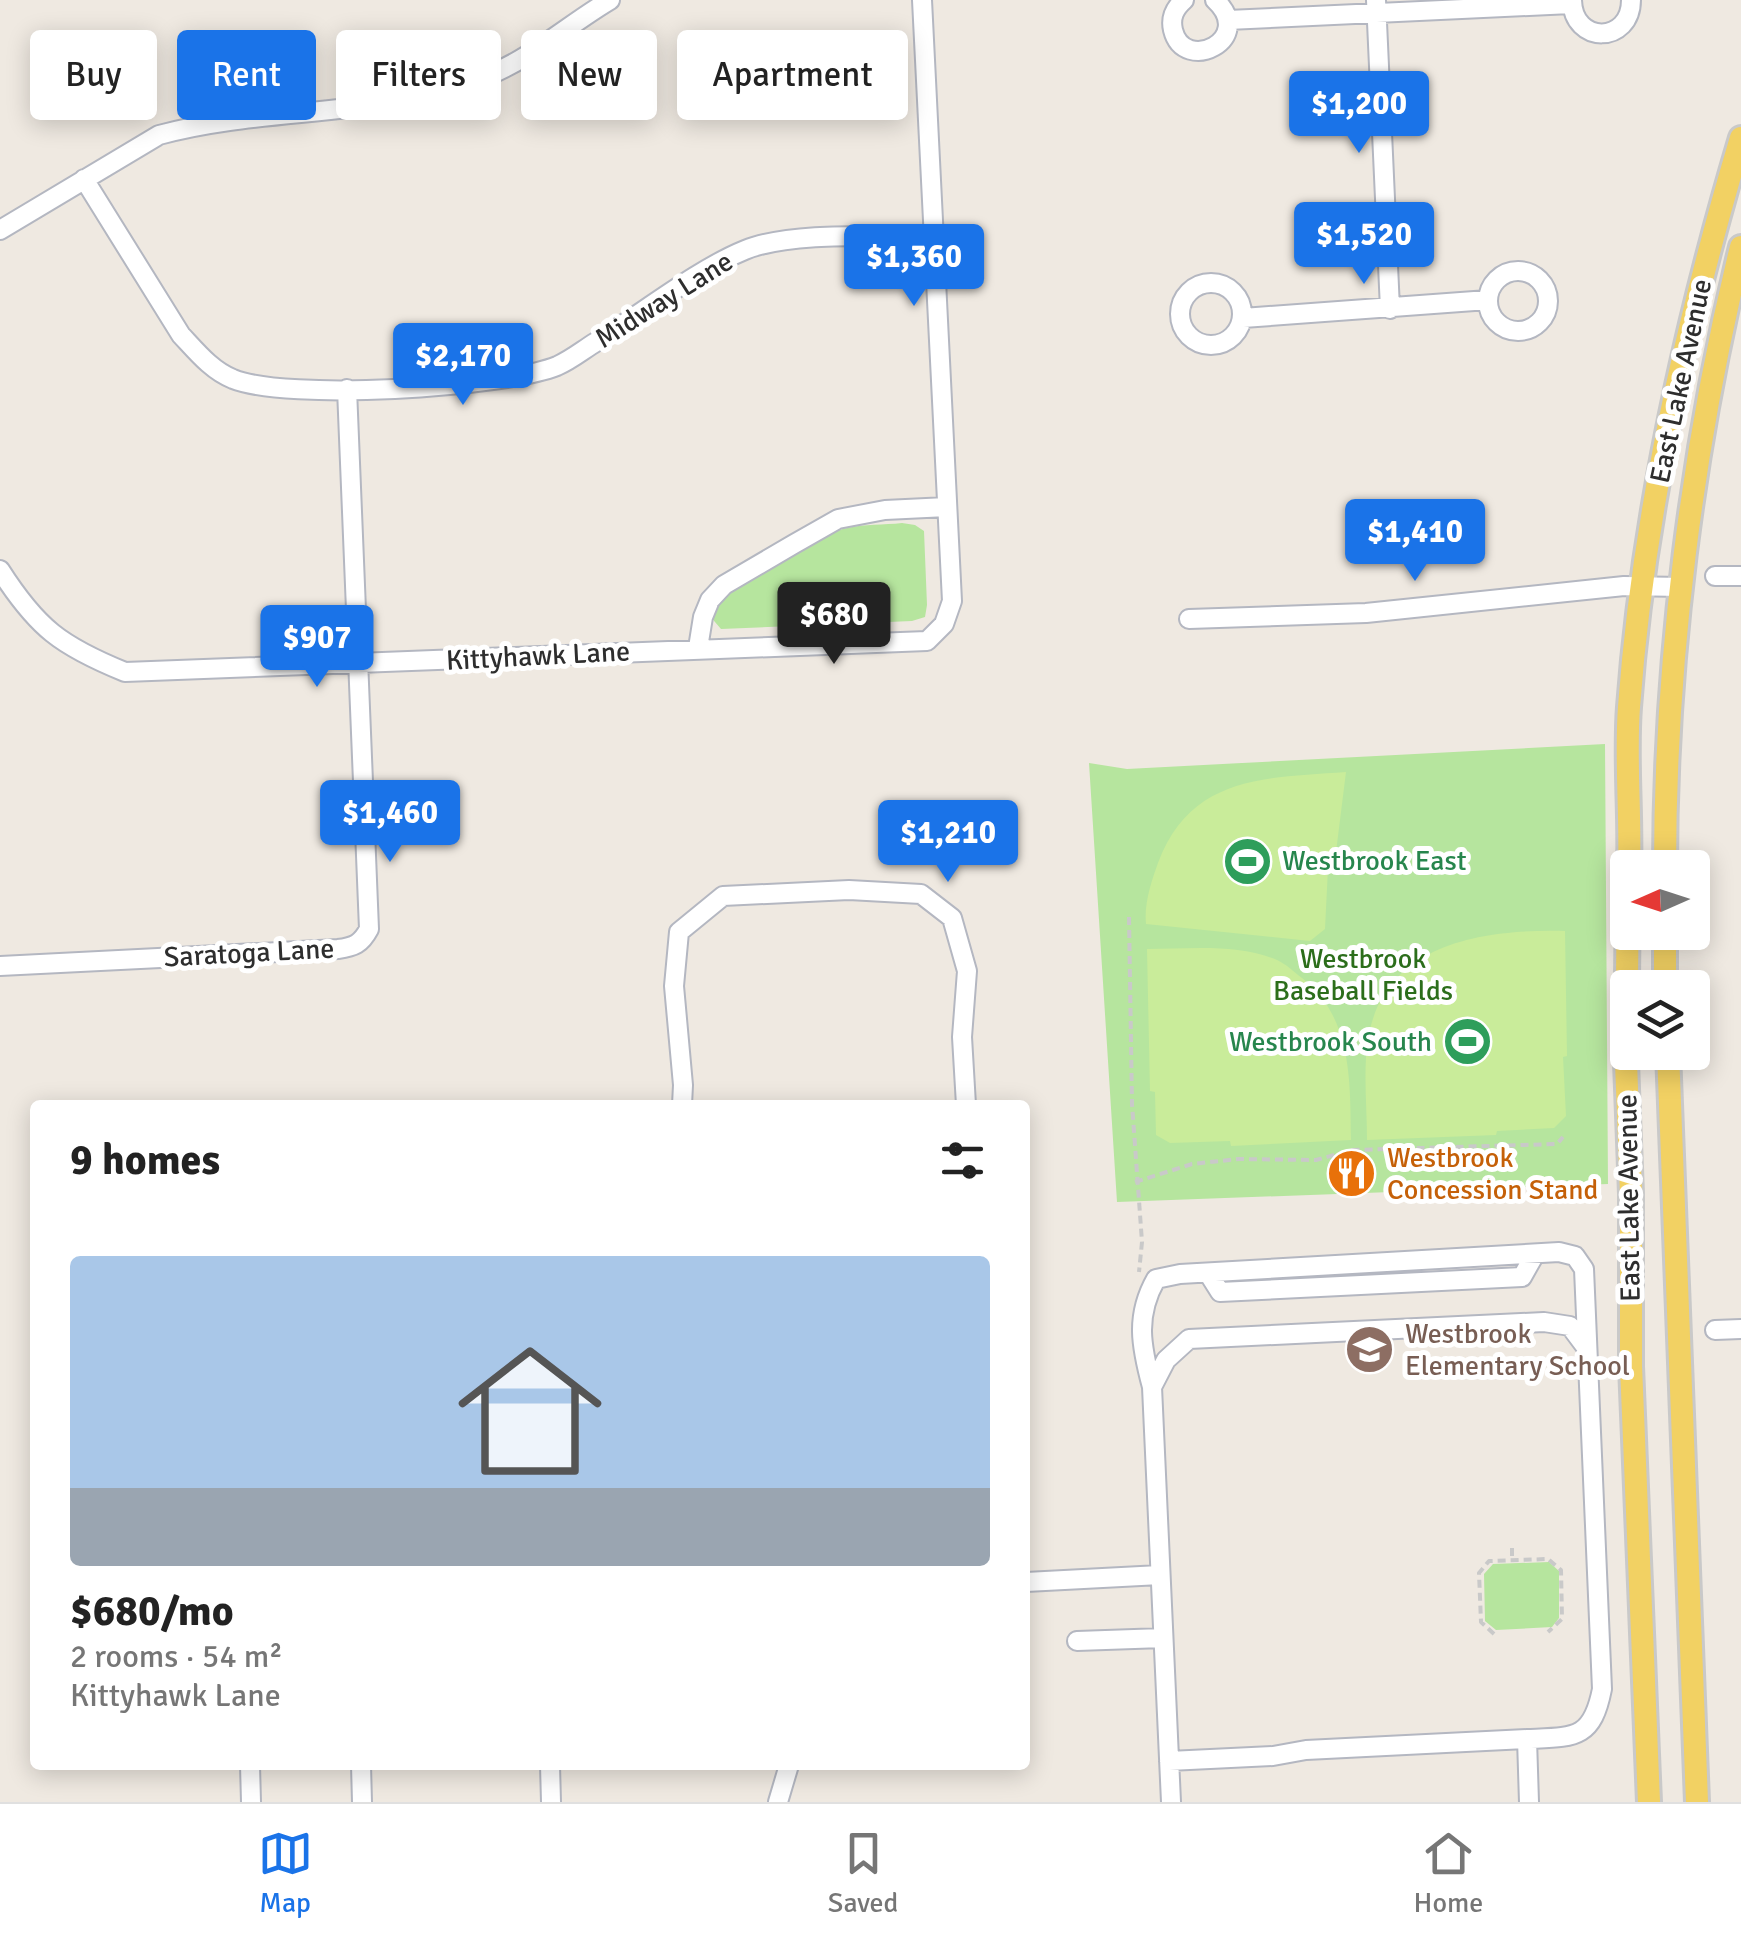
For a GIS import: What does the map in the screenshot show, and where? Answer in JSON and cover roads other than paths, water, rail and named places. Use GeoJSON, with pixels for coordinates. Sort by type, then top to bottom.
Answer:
{"type":"FeatureCollection","features":[{"type":"Feature","properties":{"kind":"main road","name":"East Lake Avenue"},"geometry":{"type":"LineString","coordinates":[[1628,850],[1629,710],[1657,486],[1718,216],[1741,138]]}},
{"type":"Feature","properties":{"kind":"main road","name":"East Lake Avenue"},"geometry":{"type":"LineString","coordinates":[[1665,850],[1669,701],[1682,587],[1706,421],[1741,247]]}},
{"type":"Feature","properties":{"kind":"main road","name":"East Lake Avenue"},"geometry":{"type":"LineString","coordinates":[[1627,950],[1631,1366],[1649,1802]]}},
{"type":"Feature","properties":{"kind":"main road","name":"East Lake Avenue"},"geometry":{"type":"LineString","coordinates":[[1669,1070],[1698,1802]]}},
{"type":"Feature","properties":{"kind":"street"},"geometry":{"type":"LineString","coordinates":[[0,230],[138,144],[187,128],[356,108],[431,94],[486,76],[544,47],[610,0]]}},
{"type":"Feature","properties":{"kind":"street"},"geometry":{"type":"LineString","coordinates":[[698,648],[702,617],[710,600],[724,585],[838,519],[885,510],[947,507],[922,0]]}},
{"type":"Feature","properties":{"kind":"street"},"geometry":{"type":"LineString","coordinates":[[1184,0],[1177,6],[1174,33],[1185,47],[1202,51],[1211,49],[1224,37],[1228,20],[1215,0]]}},
{"type":"Feature","properties":{"kind":"street"},"geometry":{"type":"LineString","coordinates":[[1228,20],[1376,6],[1572,2],[1578,22],[1585,29],[1604,34],[1622,26],[1631,0]]}},
{"type":"Feature","properties":{"kind":"street"},"geometry":{"type":"LineString","coordinates":[[1376,6],[1390,309]]}},
{"type":"Feature","properties":{"kind":"street","name":"Midway Lane"},"geometry":{"type":"LineString","coordinates":[[84,178],[181,335],[201,357],[229,378],[259,387],[463,385],[518,378],[559,365],[745,250],[786,239],[934,236]]}},
{"type":"Feature","properties":{"kind":"street"},"geometry":{"type":"LineString","coordinates":[[1243,318],[1488,300]]}},
{"type":"Feature","properties":{"kind":"street","name":"Saratoga Lane"},"geometry":{"type":"LineString","coordinates":[[0,966],[338,949],[363,940],[368,929],[347,389]]}},
{"type":"Feature","properties":{"kind":"street","name":"Kittyhawk Lane"},"geometry":{"type":"LineString","coordinates":[[0,570],[46,630],[80,654],[125,672],[927,640],[944,624],[952,601],[947,507]]}},
{"type":"Feature","properties":{"kind":"street"},"geometry":{"type":"LineString","coordinates":[[1715,576],[1741,576]]}},
{"type":"Feature","properties":{"kind":"street"},"geometry":{"type":"LineString","coordinates":[[1189,618],[1366,614],[1642,585],[1682,587]]}},
{"type":"Feature","properties":{"kind":"street"},"geometry":{"type":"LineString","coordinates":[[682,1100],[674,986],[680,932],[723,896],[849,890],[922,894],[952,918],[967,971],[962,1038],[966,1100]]}},
{"type":"Feature","properties":{"kind":"street"},"geometry":{"type":"LineString","coordinates":[[1169,1761],[1273,1756],[1306,1750],[1566,1738],[1583,1730],[1596,1716],[1602,1689],[1584,1270],[1575,1256],[1559,1252],[1156,1278],[1142,1304],[1144,1356],[1152,1387],[1160,1575],[1163,1638],[1169,1761],[1171,1802]]}},
{"type":"Feature","properties":{"kind":"street"},"geometry":{"type":"LineString","coordinates":[[1152,1387],[1166,1360],[1189,1339],[1544,1322],[1570,1326],[1585,1346]]}},
{"type":"Feature","properties":{"kind":"street"},"geometry":{"type":"LineString","coordinates":[[1715,1330],[1741,1329]]}},
{"type":"Feature","properties":{"kind":"street"},"geometry":{"type":"LineString","coordinates":[[1030,1582],[1160,1575]]}},
{"type":"Feature","properties":{"kind":"street"},"geometry":{"type":"LineString","coordinates":[[1077,1641],[1163,1638]]}},
{"type":"Feature","properties":{"kind":"street"},"geometry":{"type":"LineString","coordinates":[[1527,1740],[1529,1793]]}},
{"type":"Feature","properties":{"kind":"street"},"geometry":{"type":"LineString","coordinates":[[250,1770],[251,1802]]}},
{"type":"Feature","properties":{"kind":"street"},"geometry":{"type":"LineString","coordinates":[[361,1770],[362,1802]]}},
{"type":"Feature","properties":{"kind":"street"},"geometry":{"type":"LineString","coordinates":[[550,1770],[552,1802]]}},
{"type":"Feature","properties":{"kind":"street"},"geometry":{"type":"LineString","coordinates":[[778,1802],[788,1770]]}},
{"type":"Feature","properties":{"kind":"place","name":"Westbrook East"},"geometry":{"type":"Point","coordinates":[1247,861]}},
{"type":"Feature","properties":{"kind":"place","name":"Westbrook South"},"geometry":{"type":"Point","coordinates":[1467,1042]}},
{"type":"Feature","properties":{"kind":"place","name":"Westbrook Concession Stand"},"geometry":{"type":"Point","coordinates":[1352,1174]}},
{"type":"Feature","properties":{"kind":"place","name":"Westbrook Elementary School"},"geometry":{"type":"Point","coordinates":[1370,1350]}},
{"type":"Feature","properties":{"kind":"park label","name":"Westbrook Baseball Fields"},"geometry":{"type":"Point","coordinates":[1363,975]}}]}
